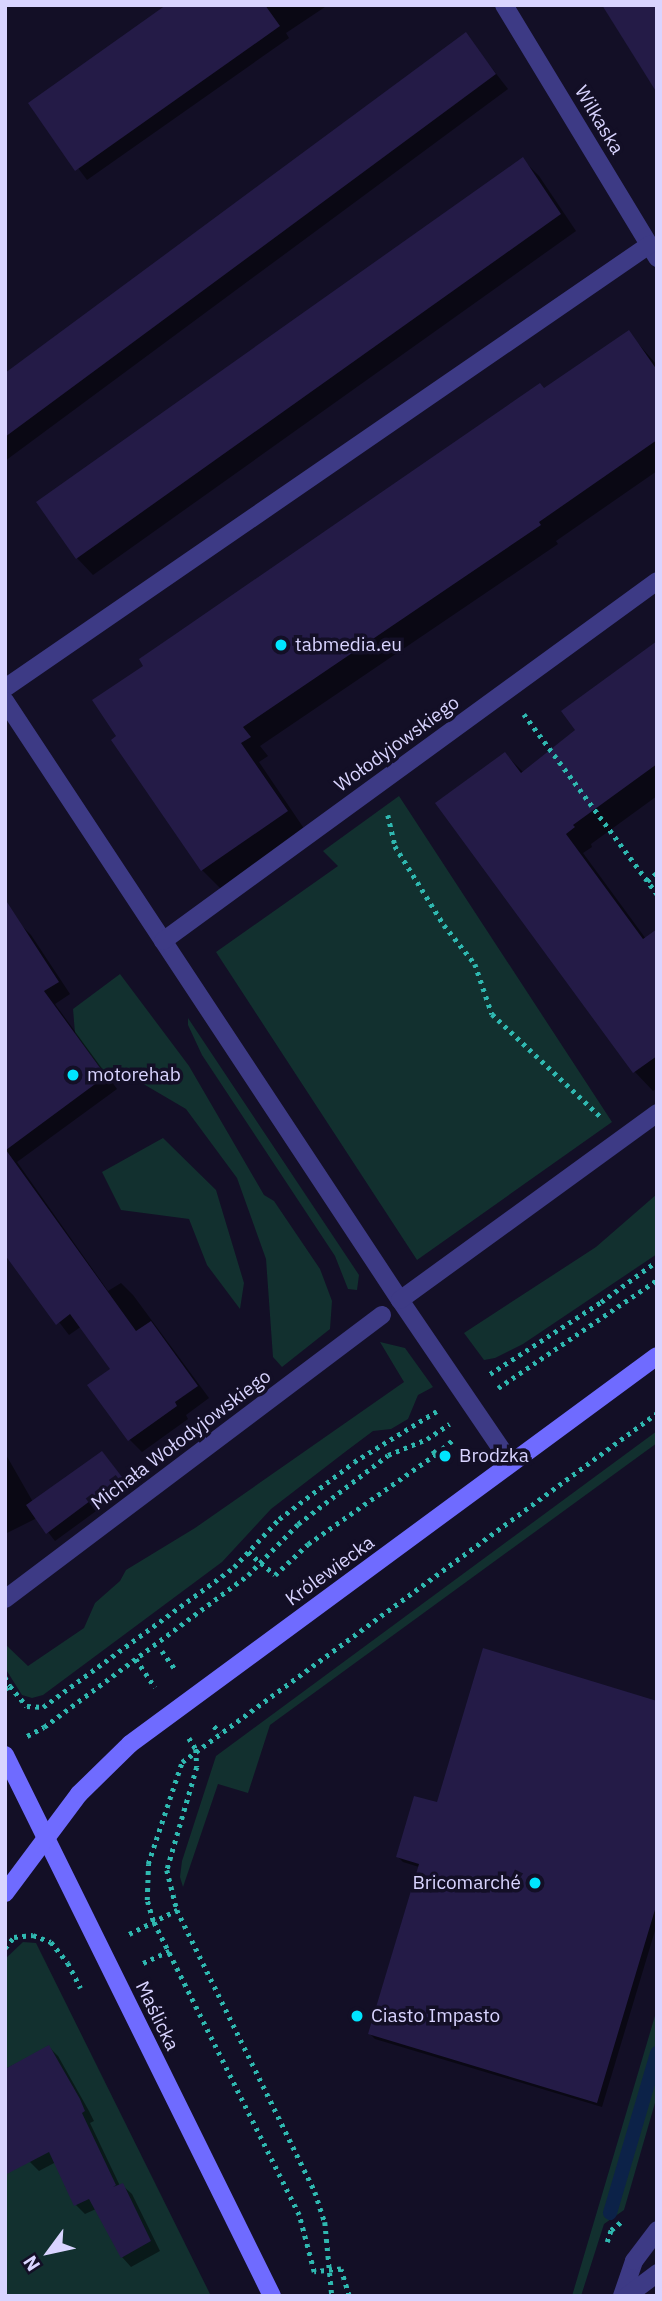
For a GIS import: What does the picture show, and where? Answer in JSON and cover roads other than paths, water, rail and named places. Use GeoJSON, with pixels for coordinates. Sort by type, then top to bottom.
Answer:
{"type":"FeatureCollection","features":[{"type":"Feature","properties":{"kind":"street","name":"Wilkaska"},"geometry":{"type":"LineString","coordinates":[[504,5],[653,251]]}},
{"type":"Feature","properties":{"kind":"street"},"geometry":{"type":"LineString","coordinates":[[5,688],[653,251]]}},
{"type":"Feature","properties":{"kind":"street","name":"Wołodyjowskiego"},"geometry":{"type":"LineString","coordinates":[[163,941],[657,581]]}},
{"type":"Feature","properties":{"kind":"street"},"geometry":{"type":"LineString","coordinates":[[5,701],[510,1462]]}},
{"type":"Feature","properties":{"kind":"street"},"geometry":{"type":"LineString","coordinates":[[400,1300],[657,1113]]}},
{"type":"Feature","properties":{"kind":"street","name":"Michała Wołodyjowskiego"},"geometry":{"type":"LineString","coordinates":[[5,1599],[382,1315]]}},
{"type":"Feature","properties":{"kind":"street","name":"Królewiecka"},"geometry":{"type":"LineString","coordinates":[[46,1837],[79,1794],[130,1744],[657,1356]]}},
{"type":"Feature","properties":{"kind":"street","name":"Maślicka"},"geometry":{"type":"LineString","coordinates":[[5,1755],[272,2296]]}},
{"type":"Feature","properties":{"kind":"street"},"geometry":{"type":"LineString","coordinates":[[5,1894],[46,1837]]}},
{"type":"Feature","properties":{"kind":"street"},"geometry":{"type":"LineString","coordinates":[[625,2296],[634,2261],[657,2230]]}},
{"type":"Feature","properties":{"kind":"street"},"geometry":{"type":"LineString","coordinates":[[625,2296],[657,2273]]}},
{"type":"Feature","properties":{"kind":"waterway"},"geometry":{"type":"LineString","coordinates":[[610,2213],[657,2053]]}},
{"type":"Feature","properties":{"kind":"place","name":"tabmedia.eu"},"geometry":{"type":"Point","coordinates":[281,645]}},
{"type":"Feature","properties":{"kind":"place","name":"motorehab"},"geometry":{"type":"Point","coordinates":[73,1075]}},
{"type":"Feature","properties":{"kind":"place","name":"Brodzka"},"geometry":{"type":"Point","coordinates":[445,1456]}},
{"type":"Feature","properties":{"kind":"place","name":"Bricomarché"},"geometry":{"type":"Point","coordinates":[535,1883]}},
{"type":"Feature","properties":{"kind":"place","name":"Ciasto Impasto"},"geometry":{"type":"Point","coordinates":[357,2016]}}]}
